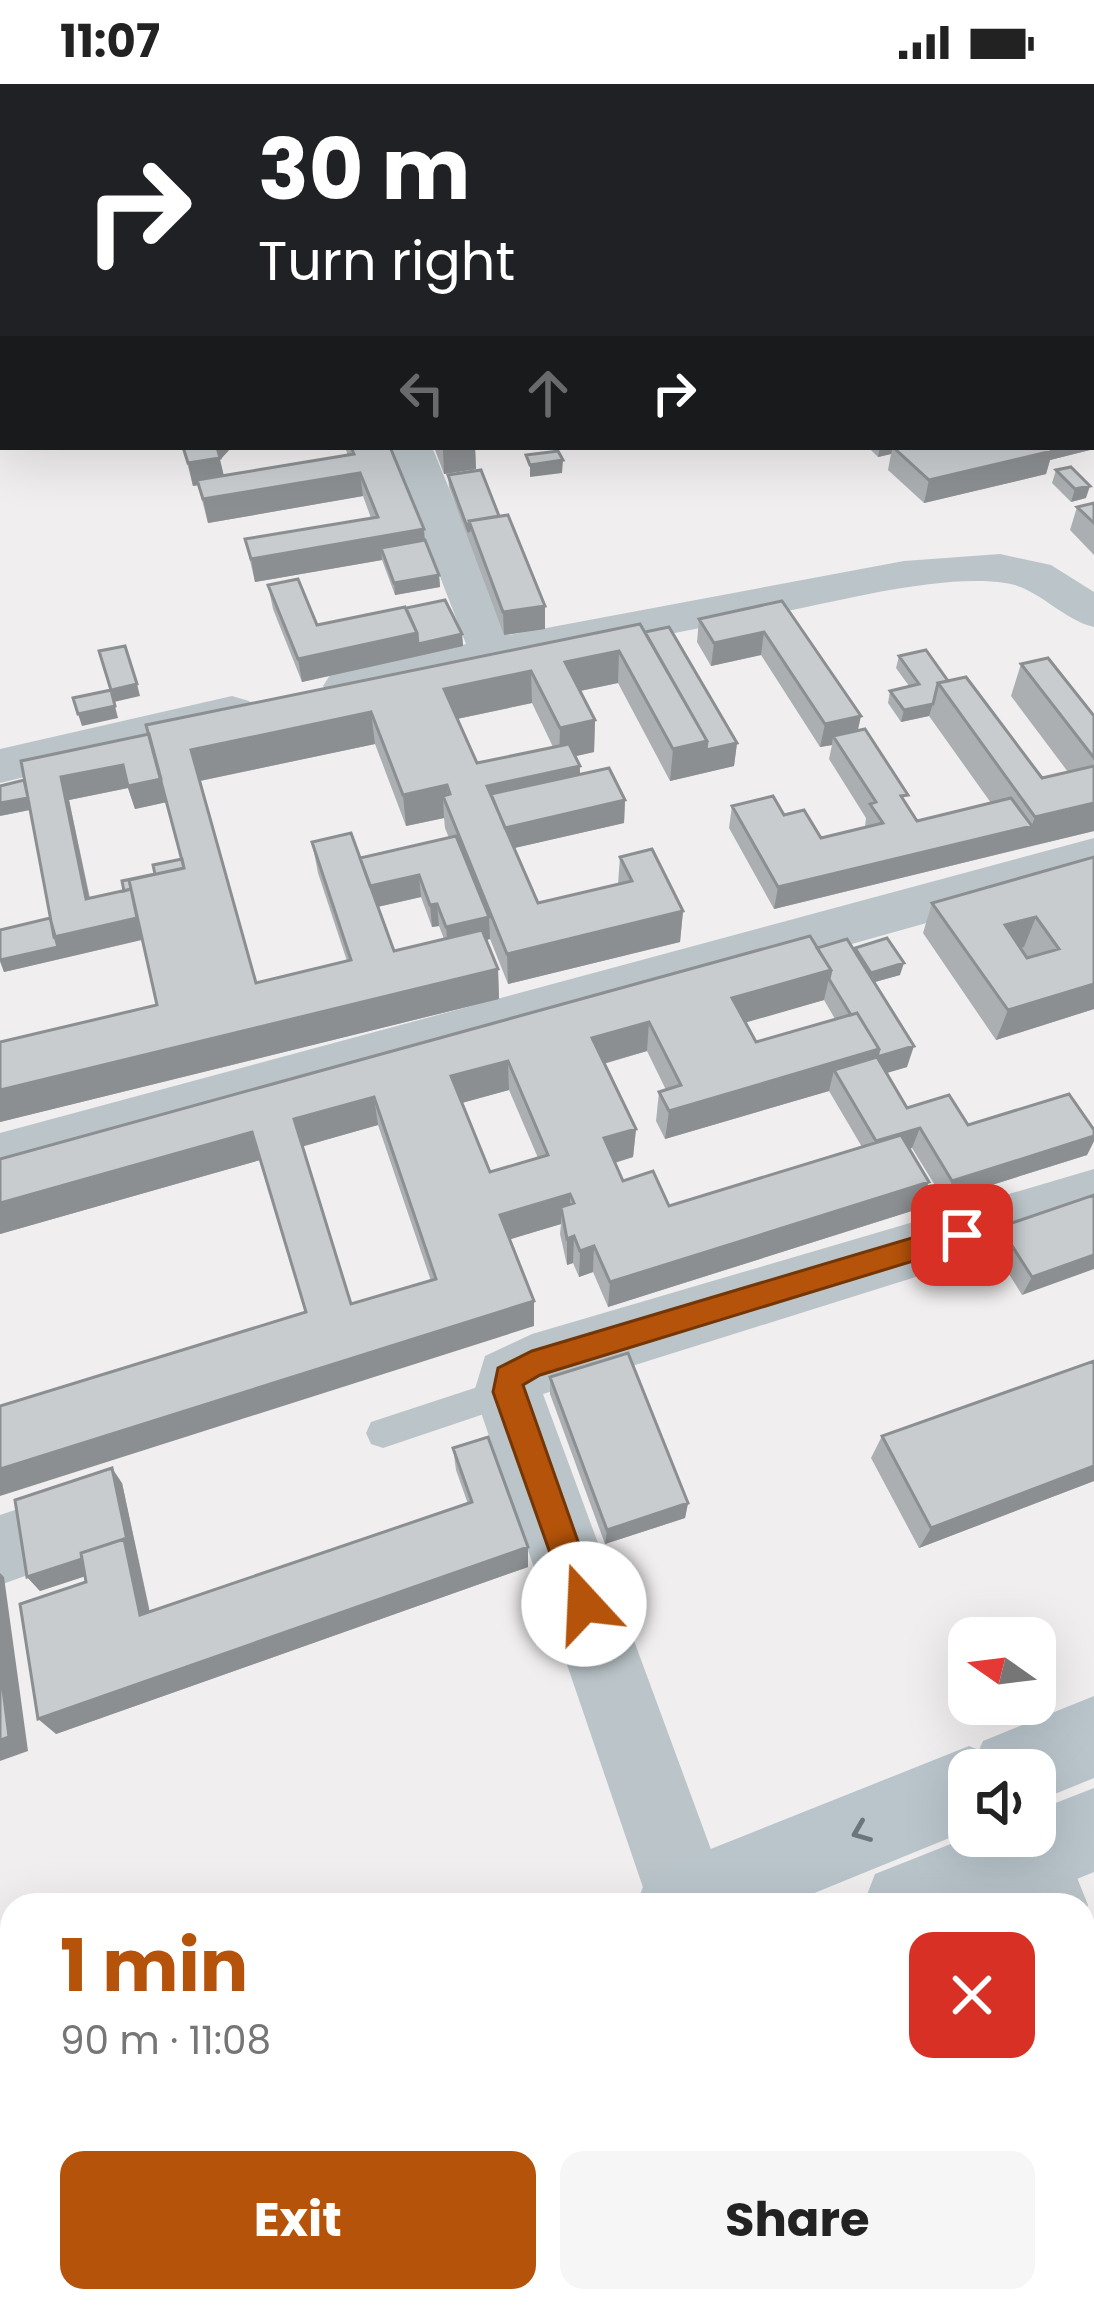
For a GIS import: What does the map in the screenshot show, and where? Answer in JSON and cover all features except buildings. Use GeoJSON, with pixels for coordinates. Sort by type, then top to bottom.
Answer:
{"type":"FeatureCollection","features":[{"type":"Feature","properties":{"kind":"main road"},"geometry":{"type":"LineString","coordinates":[[1056,1752],[1094,1737]]}},
{"type":"Feature","properties":{"kind":"main road"},"geometry":{"type":"LineString","coordinates":[[709,1893],[948,1796]]}},
{"type":"Feature","properties":{"kind":"main road"},"geometry":{"type":"LineString","coordinates":[[950,1893],[1069,1861]]}},
{"type":"Feature","properties":{"kind":"street"},"geometry":{"type":"LineString","coordinates":[[412,450],[493,653]]}},
{"type":"Feature","properties":{"kind":"street"},"geometry":{"type":"LineString","coordinates":[[0,766],[493,653],[881,579],[1000,568],[1035,575],[1094,613]]}},
{"type":"Feature","properties":{"kind":"street"},"geometry":{"type":"LineString","coordinates":[[0,1158],[1094,857]]}},
{"type":"Feature","properties":{"kind":"street"},"geometry":{"type":"LineString","coordinates":[[681,1893],[508,1392],[508,1378],[532,1364],[1094,1195]]}},
{"type":"Feature","properties":{"kind":"lane"},"geometry":{"type":"LineString","coordinates":[[383,1433],[508,1392]]}},
{"type":"Feature","properties":{"kind":"route"},"geometry":{"type":"LineString","coordinates":[[584,1604],[508,1392],[508,1378],[532,1364],[962,1235]]}}]}
